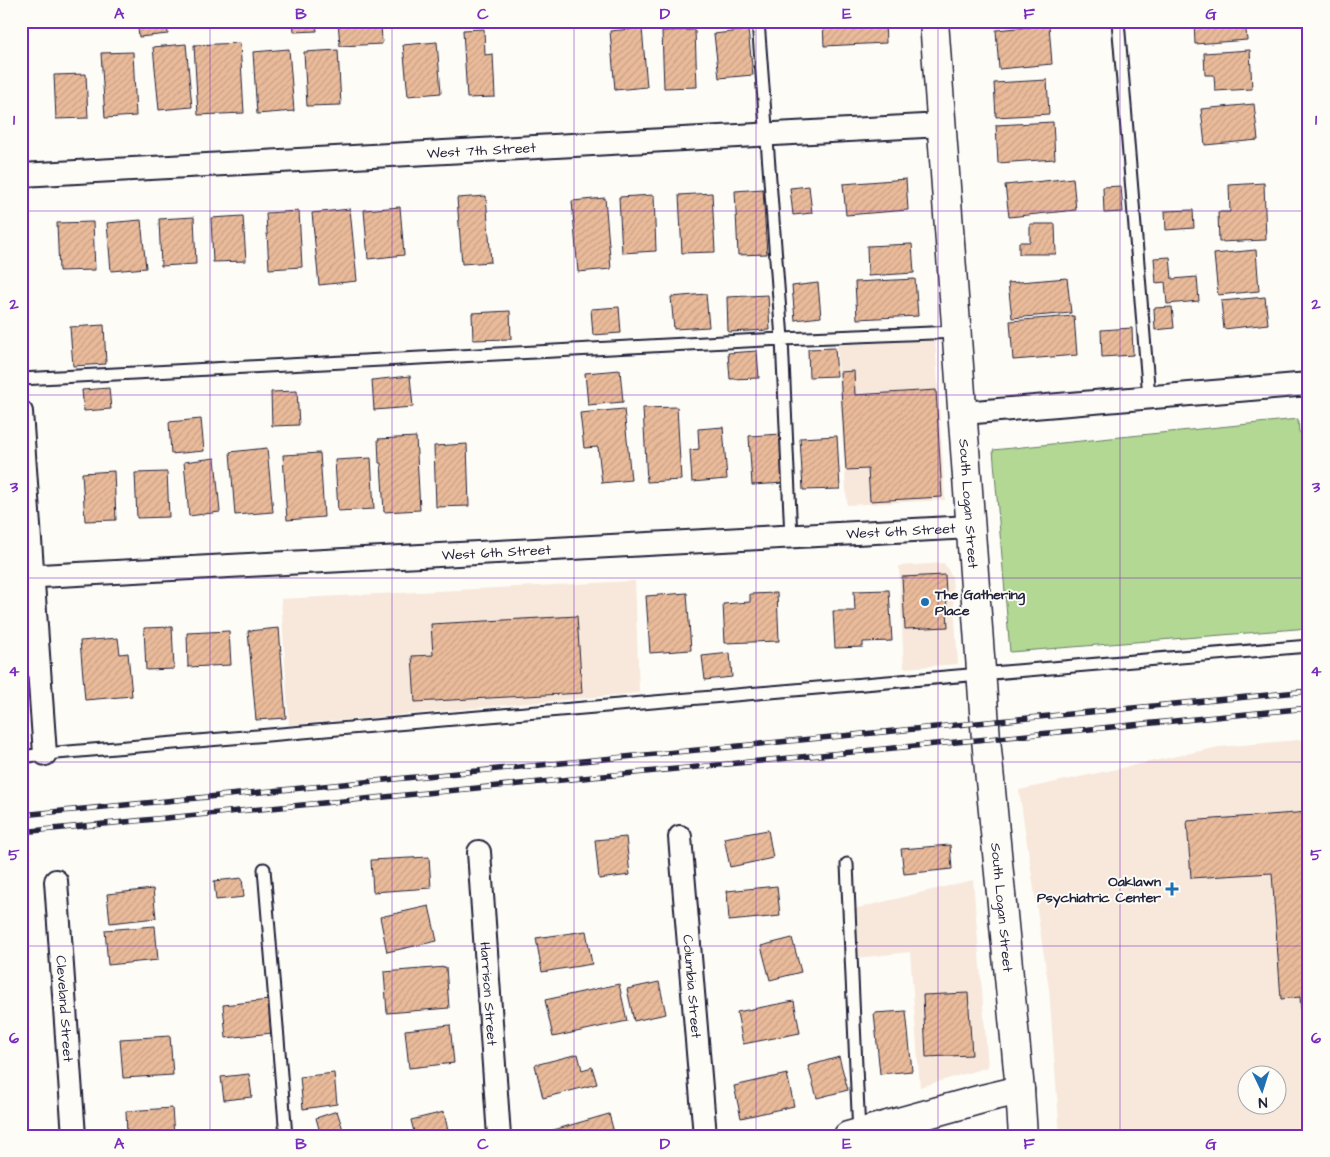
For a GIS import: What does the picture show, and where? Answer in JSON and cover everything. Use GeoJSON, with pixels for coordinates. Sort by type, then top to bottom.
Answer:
{"type":"FeatureCollection","features":[{"type":"Feature","properties":{"kind":"street","name":"South Logan Street"},"geometry":{"type":"LineString","coordinates":[[934,21],[987,749],[1023,1136]]}},
{"type":"Feature","properties":{"kind":"street","name":"West 7th Street"},"geometry":{"type":"LineString","coordinates":[[21,175],[942,125]]}},
{"type":"Feature","properties":{"kind":"street"},"geometry":{"type":"LineString","coordinates":[[963,413],[1309,384]]}},
{"type":"Feature","properties":{"kind":"street"},"geometry":{"type":"LineString","coordinates":[[21,412],[27,577],[45,754]]}},
{"type":"Feature","properties":{"kind":"street","name":"West 6th Street"},"geometry":{"type":"LineString","coordinates":[[27,577],[971,527]]}},
{"type":"Feature","properties":{"kind":"street","name":"Columbia Street"},"geometry":{"type":"LineString","coordinates":[[680,837],[705,1136]]}},
{"type":"Feature","properties":{"kind":"street","name":"Harrison Street"},"geometry":{"type":"LineString","coordinates":[[479,852],[499,1136]]}},
{"type":"Feature","properties":{"kind":"street","name":"Cleveland Street"},"geometry":{"type":"LineString","coordinates":[[56,881],[74,1136]]}},
{"type":"Feature","properties":{"kind":"street"},"geometry":{"type":"LineString","coordinates":[[855,1135],[1020,1090]]}},
{"type":"Feature","properties":{"kind":"lane"},"geometry":{"type":"LineString","coordinates":[[758,21],[782,339],[792,537]]}},
{"type":"Feature","properties":{"kind":"lane"},"geometry":{"type":"LineString","coordinates":[[1118,21],[1149,397]]}},
{"type":"Feature","properties":{"kind":"lane"},"geometry":{"type":"LineString","coordinates":[[21,379],[782,339],[957,332]]}},
{"type":"Feature","properties":{"kind":"lane"},"geometry":{"type":"LineString","coordinates":[[21,757],[1309,646]]}},
{"type":"Feature","properties":{"kind":"lane"},"geometry":{"type":"LineString","coordinates":[[847,864],[855,1135]]}},
{"type":"Feature","properties":{"kind":"lane"},"geometry":{"type":"LineString","coordinates":[[264,869],[286,1136]]}},
{"type":"Feature","properties":{"kind":"shaded area"},"geometry":{"type":"Polygon","coordinates":[[[935,339],[945,500],[847,505],[837,345],[935,339]]]}},
{"type":"Feature","properties":{"kind":"shaded area"},"geometry":{"type":"Polygon","coordinates":[[[944,563],[952,577],[958,664],[904,668],[899,566],[944,563]]]}},
{"type":"Feature","properties":{"kind":"shaded area"},"geometry":{"type":"Polygon","coordinates":[[[635,581],[639,693],[289,725],[281,599],[635,581]]]}},
{"type":"Feature","properties":{"kind":"shaded area","name":"Oaklawn Psychiatric Center"},"geometry":{"type":"Polygon","coordinates":[[[1309,739],[1309,1136],[1060,1136],[1049,989],[1019,790],[1219,747],[1309,739]]]}},
{"type":"Feature","properties":{"kind":"shaded area"},"geometry":{"type":"Polygon","coordinates":[[[973,880],[988,1067],[920,1087],[910,952],[856,958],[854,909],[973,880]]]}},
{"type":"Feature","properties":{"kind":"green space"},"geometry":{"type":"Polygon","coordinates":[[[1298,419],[1299,432],[1305,436],[1309,482],[1309,628],[1010,652],[993,450],[1298,419]]]}},
{"type":"Feature","properties":{"kind":"building"},"geometry":{"type":"Polygon","coordinates":[[[137,21],[167,21],[168,34],[139,37],[137,21]]]}},
{"type":"Feature","properties":{"kind":"building"},"geometry":{"type":"Polygon","coordinates":[[[293,21],[316,21],[317,31],[294,32],[293,21]]]}},
{"type":"Feature","properties":{"kind":"building"},"geometry":{"type":"Polygon","coordinates":[[[338,21],[381,21],[382,44],[340,46],[338,21]]]}},
{"type":"Feature","properties":{"kind":"building"},"geometry":{"type":"Polygon","coordinates":[[[823,21],[885,21],[886,43],[824,46],[823,21]]]}},
{"type":"Feature","properties":{"kind":"building"},"geometry":{"type":"Polygon","coordinates":[[[1194,21],[1245,21],[1247,40],[1195,44],[1194,21]]]}},
{"type":"Feature","properties":{"kind":"building"},"geometry":{"type":"Polygon","coordinates":[[[1049,25],[1052,64],[999,69],[996,30],[1049,25]]]}},
{"type":"Feature","properties":{"kind":"building"},"geometry":{"type":"Polygon","coordinates":[[[642,28],[647,87],[615,90],[610,31],[642,28]]]}},
{"type":"Feature","properties":{"kind":"building"},"geometry":{"type":"Polygon","coordinates":[[[484,29],[485,55],[493,54],[495,97],[467,98],[463,30],[484,29]]]}},
{"type":"Feature","properties":{"kind":"building"},"geometry":{"type":"Polygon","coordinates":[[[695,30],[697,87],[664,88],[662,31],[695,30]]]}},
{"type":"Feature","properties":{"kind":"building"},"geometry":{"type":"Polygon","coordinates":[[[748,30],[753,75],[719,78],[714,34],[748,30]]]}},
{"type":"Feature","properties":{"kind":"building"},"geometry":{"type":"Polygon","coordinates":[[[437,42],[441,93],[408,96],[403,45],[437,42]]]}},
{"type":"Feature","properties":{"kind":"building"},"geometry":{"type":"Polygon","coordinates":[[[240,43],[244,113],[198,115],[194,45],[240,43]]]}},
{"type":"Feature","properties":{"kind":"building"},"geometry":{"type":"Polygon","coordinates":[[[186,44],[192,107],[159,110],[153,47],[186,44]]]}},
{"type":"Feature","properties":{"kind":"building"},"geometry":{"type":"Polygon","coordinates":[[[289,49],[294,111],[257,114],[253,52],[289,49]]]}},
{"type":"Feature","properties":{"kind":"building"},"geometry":{"type":"Polygon","coordinates":[[[338,50],[341,105],[307,106],[304,52],[338,50]]]}},
{"type":"Feature","properties":{"kind":"building"},"geometry":{"type":"Polygon","coordinates":[[[1250,50],[1252,89],[1215,91],[1214,75],[1205,75],[1204,53],[1250,50]]]}},
{"type":"Feature","properties":{"kind":"building"},"geometry":{"type":"Polygon","coordinates":[[[133,52],[136,116],[105,118],[101,53],[133,52]]]}},
{"type":"Feature","properties":{"kind":"building"},"geometry":{"type":"Polygon","coordinates":[[[86,74],[88,118],[56,119],[54,75],[86,74]]]}},
{"type":"Feature","properties":{"kind":"building"},"geometry":{"type":"Polygon","coordinates":[[[1047,80],[1049,114],[996,117],[994,83],[1047,80]]]}},
{"type":"Feature","properties":{"kind":"building"},"geometry":{"type":"Polygon","coordinates":[[[1254,104],[1258,140],[1205,145],[1201,109],[1254,104]]]}},
{"type":"Feature","properties":{"kind":"building"},"geometry":{"type":"Polygon","coordinates":[[[1053,122],[1055,159],[998,163],[996,125],[1053,122]]]}},
{"type":"Feature","properties":{"kind":"building"},"geometry":{"type":"Polygon","coordinates":[[[1073,178],[1076,210],[1009,217],[1005,185],[1073,178]]]}},
{"type":"Feature","properties":{"kind":"building"},"geometry":{"type":"Polygon","coordinates":[[[906,179],[908,210],[846,215],[843,184],[906,179]]]}},
{"type":"Feature","properties":{"kind":"building"},"geometry":{"type":"Polygon","coordinates":[[[1264,183],[1266,240],[1219,242],[1218,212],[1230,212],[1229,185],[1264,183]]]}},
{"type":"Feature","properties":{"kind":"building"},"geometry":{"type":"Polygon","coordinates":[[[809,186],[812,213],[793,215],[790,188],[809,186]]]}},
{"type":"Feature","properties":{"kind":"building"},"geometry":{"type":"Polygon","coordinates":[[[1121,186],[1123,212],[1104,213],[1103,187],[1121,186]]]}},
{"type":"Feature","properties":{"kind":"building"},"geometry":{"type":"Polygon","coordinates":[[[763,189],[767,254],[738,255],[735,191],[763,189]]]}},
{"type":"Feature","properties":{"kind":"building"},"geometry":{"type":"Polygon","coordinates":[[[712,193],[715,252],[682,253],[679,195],[712,193]]]}},
{"type":"Feature","properties":{"kind":"building"},"geometry":{"type":"Polygon","coordinates":[[[654,195],[656,251],[622,253],[619,197],[654,195]]]}},
{"type":"Feature","properties":{"kind":"building"},"geometry":{"type":"Polygon","coordinates":[[[486,196],[491,262],[462,264],[457,198],[486,196]]]}},
{"type":"Feature","properties":{"kind":"building"},"geometry":{"type":"Polygon","coordinates":[[[605,198],[611,269],[578,272],[572,201],[605,198]]]}},
{"type":"Feature","properties":{"kind":"building"},"geometry":{"type":"Polygon","coordinates":[[[400,207],[404,255],[368,259],[364,210],[400,207]]]}},
{"type":"Feature","properties":{"kind":"building"},"geometry":{"type":"Polygon","coordinates":[[[350,209],[357,281],[319,285],[312,213],[350,209]]]}},
{"type":"Feature","properties":{"kind":"building"},"geometry":{"type":"Polygon","coordinates":[[[1193,210],[1194,228],[1166,230],[1165,211],[1193,210]]]}},
{"type":"Feature","properties":{"kind":"building"},"geometry":{"type":"Polygon","coordinates":[[[299,211],[302,267],[269,269],[266,213],[299,211]]]}},
{"type":"Feature","properties":{"kind":"building"},"geometry":{"type":"Polygon","coordinates":[[[243,216],[246,261],[213,262],[211,218],[243,216]]]}},
{"type":"Feature","properties":{"kind":"building"},"geometry":{"type":"Polygon","coordinates":[[[194,217],[196,264],[161,266],[159,219],[194,217]]]}},
{"type":"Feature","properties":{"kind":"building"},"geometry":{"type":"Polygon","coordinates":[[[141,220],[146,268],[111,271],[107,223],[141,220]]]}},
{"type":"Feature","properties":{"kind":"building"},"geometry":{"type":"Polygon","coordinates":[[[93,222],[95,270],[59,271],[57,223],[93,222]]]}},
{"type":"Feature","properties":{"kind":"building"},"geometry":{"type":"Polygon","coordinates":[[[1030,224],[1055,224],[1056,254],[1019,254],[1019,242],[1030,242],[1030,224]]]}},
{"type":"Feature","properties":{"kind":"building"},"geometry":{"type":"Polygon","coordinates":[[[912,244],[914,273],[868,276],[867,246],[912,244]]]}},
{"type":"Feature","properties":{"kind":"building"},"geometry":{"type":"Polygon","coordinates":[[[1256,250],[1259,291],[1218,295],[1214,254],[1256,250]]]}},
{"type":"Feature","properties":{"kind":"building"},"geometry":{"type":"Polygon","coordinates":[[[1170,257],[1172,279],[1197,277],[1199,301],[1167,304],[1165,282],[1156,283],[1154,258],[1170,257]]]}},
{"type":"Feature","properties":{"kind":"building"},"geometry":{"type":"Polygon","coordinates":[[[1067,278],[1071,313],[1012,318],[1008,283],[1067,278]]]}},
{"type":"Feature","properties":{"kind":"building"},"geometry":{"type":"Polygon","coordinates":[[[915,279],[918,316],[857,319],[855,282],[915,279]]]}},
{"type":"Feature","properties":{"kind":"building"},"geometry":{"type":"Polygon","coordinates":[[[818,283],[821,317],[795,320],[792,286],[818,283]]]}},
{"type":"Feature","properties":{"kind":"building"},"geometry":{"type":"Polygon","coordinates":[[[706,294],[709,327],[674,329],[671,297],[706,294]]]}},
{"type":"Feature","properties":{"kind":"building"},"geometry":{"type":"Polygon","coordinates":[[[768,295],[770,330],[728,332],[727,297],[768,295]]]}},
{"type":"Feature","properties":{"kind":"building"},"geometry":{"type":"Polygon","coordinates":[[[1265,297],[1268,324],[1224,329],[1221,301],[1265,297]]]}},
{"type":"Feature","properties":{"kind":"building"},"geometry":{"type":"Polygon","coordinates":[[[619,307],[621,333],[593,335],[591,309],[619,307]]]}},
{"type":"Feature","properties":{"kind":"building"},"geometry":{"type":"Polygon","coordinates":[[[1172,307],[1174,328],[1155,330],[1154,308],[1172,307]]]}},
{"type":"Feature","properties":{"kind":"building"},"geometry":{"type":"Polygon","coordinates":[[[510,311],[511,339],[473,340],[472,313],[510,311]]]}},
{"type":"Feature","properties":{"kind":"building"},"geometry":{"type":"Polygon","coordinates":[[[1074,316],[1077,355],[1013,360],[1010,321],[1074,316]]]}},
{"type":"Feature","properties":{"kind":"building"},"geometry":{"type":"Polygon","coordinates":[[[104,325],[106,364],[73,366],[70,327],[104,325]]]}},
{"type":"Feature","properties":{"kind":"building"},"geometry":{"type":"Polygon","coordinates":[[[1132,328],[1133,355],[1102,357],[1101,330],[1132,328]]]}},
{"type":"Feature","properties":{"kind":"building"},"geometry":{"type":"Polygon","coordinates":[[[835,348],[837,376],[809,377],[808,349],[835,348]]]}},
{"type":"Feature","properties":{"kind":"building"},"geometry":{"type":"Polygon","coordinates":[[[757,351],[759,378],[730,379],[728,353],[757,351]]]}},
{"type":"Feature","properties":{"kind":"building"},"geometry":{"type":"Polygon","coordinates":[[[620,370],[623,402],[588,405],[585,373],[620,370]]]}},
{"type":"Feature","properties":{"kind":"building"},"geometry":{"type":"Polygon","coordinates":[[[854,371],[855,395],[936,390],[942,497],[870,501],[868,469],[846,470],[840,372],[854,371]]]}},
{"type":"Feature","properties":{"kind":"building"},"geometry":{"type":"Polygon","coordinates":[[[410,376],[413,407],[374,410],[372,380],[410,376]]]}},
{"type":"Feature","properties":{"kind":"building"},"geometry":{"type":"Polygon","coordinates":[[[109,388],[111,409],[84,411],[82,390],[109,388]]]}},
{"type":"Feature","properties":{"kind":"building"},"geometry":{"type":"Polygon","coordinates":[[[297,391],[299,425],[272,426],[271,392],[297,391]]]}},
{"type":"Feature","properties":{"kind":"building"},"geometry":{"type":"Polygon","coordinates":[[[677,407],[681,480],[647,482],[643,408],[677,407]]]}},
{"type":"Feature","properties":{"kind":"building"},"geometry":{"type":"Polygon","coordinates":[[[624,409],[631,480],[602,483],[598,447],[584,448],[580,413],[624,409]]]}},
{"type":"Feature","properties":{"kind":"building"},"geometry":{"type":"Polygon","coordinates":[[[201,419],[204,451],[171,454],[169,422],[201,419]]]}},
{"type":"Feature","properties":{"kind":"building"},"geometry":{"type":"Polygon","coordinates":[[[723,427],[727,479],[692,482],[690,450],[699,449],[698,429],[723,427]]]}},
{"type":"Feature","properties":{"kind":"building"},"geometry":{"type":"Polygon","coordinates":[[[782,434],[785,483],[752,485],[749,436],[782,434]]]}},
{"type":"Feature","properties":{"kind":"building"},"geometry":{"type":"Polygon","coordinates":[[[837,436],[840,489],[803,490],[800,438],[837,436]]]}},
{"type":"Feature","properties":{"kind":"building"},"geometry":{"type":"Polygon","coordinates":[[[416,437],[420,510],[384,512],[378,439],[416,437]]]}},
{"type":"Feature","properties":{"kind":"building"},"geometry":{"type":"Polygon","coordinates":[[[467,444],[469,506],[436,507],[434,446],[467,444]]]}},
{"type":"Feature","properties":{"kind":"building"},"geometry":{"type":"Polygon","coordinates":[[[267,448],[273,512],[235,515],[230,452],[267,448]]]}},
{"type":"Feature","properties":{"kind":"building"},"geometry":{"type":"Polygon","coordinates":[[[320,453],[324,517],[287,520],[283,455],[320,453]]]}},
{"type":"Feature","properties":{"kind":"building"},"geometry":{"type":"Polygon","coordinates":[[[215,458],[220,512],[189,516],[184,462],[215,458]]]}},
{"type":"Feature","properties":{"kind":"building"},"geometry":{"type":"Polygon","coordinates":[[[371,458],[374,509],[338,511],[335,460],[371,458]]]}},
{"type":"Feature","properties":{"kind":"building"},"geometry":{"type":"Polygon","coordinates":[[[114,471],[116,520],[85,521],[82,473],[114,471]]]}},
{"type":"Feature","properties":{"kind":"building"},"geometry":{"type":"Polygon","coordinates":[[[167,472],[169,517],[137,518],[135,473],[167,472]]]}},
{"type":"Feature","properties":{"kind":"building","name":"The Gathering Place"},"geometry":{"type":"Polygon","coordinates":[[[945,575],[948,627],[905,629],[902,577],[945,575]]]}},
{"type":"Feature","properties":{"kind":"building"},"geometry":{"type":"Polygon","coordinates":[[[889,590],[892,641],[863,642],[863,647],[835,648],[833,611],[855,611],[854,591],[889,590]]]}},
{"type":"Feature","properties":{"kind":"building"},"geometry":{"type":"Polygon","coordinates":[[[687,593],[691,650],[650,653],[646,596],[687,593]]]}},
{"type":"Feature","properties":{"kind":"building"},"geometry":{"type":"Polygon","coordinates":[[[777,593],[779,641],[725,643],[723,604],[750,602],[750,594],[777,593]]]}},
{"type":"Feature","properties":{"kind":"building"},"geometry":{"type":"Polygon","coordinates":[[[577,616],[582,693],[415,702],[412,656],[433,655],[431,624],[577,616]]]}},
{"type":"Feature","properties":{"kind":"building"},"geometry":{"type":"Polygon","coordinates":[[[172,627],[174,669],[146,670],[144,628],[172,627]]]}},
{"type":"Feature","properties":{"kind":"building"},"geometry":{"type":"Polygon","coordinates":[[[279,628],[286,718],[256,720],[248,631],[279,628]]]}},
{"type":"Feature","properties":{"kind":"building"},"geometry":{"type":"Polygon","coordinates":[[[229,631],[231,665],[188,667],[187,633],[229,631]]]}},
{"type":"Feature","properties":{"kind":"building"},"geometry":{"type":"Polygon","coordinates":[[[118,638],[120,654],[128,653],[132,696],[85,700],[80,641],[118,638]]]}},
{"type":"Feature","properties":{"kind":"building"},"geometry":{"type":"Polygon","coordinates":[[[730,653],[732,677],[705,680],[702,656],[730,653]]]}},
{"type":"Feature","properties":{"kind":"building"},"geometry":{"type":"Polygon","coordinates":[[[1309,812],[1309,1019],[1302,1020],[1300,997],[1281,999],[1272,873],[1191,878],[1187,821],[1309,812]]]}},
{"type":"Feature","properties":{"kind":"building"},"geometry":{"type":"Polygon","coordinates":[[[768,830],[773,858],[730,867],[724,838],[768,830]]]}},
{"type":"Feature","properties":{"kind":"building"},"geometry":{"type":"Polygon","coordinates":[[[626,837],[630,875],[599,879],[595,840],[626,837]]]}},
{"type":"Feature","properties":{"kind":"building"},"geometry":{"type":"Polygon","coordinates":[[[950,845],[952,869],[904,874],[901,849],[950,845]]]}},
{"type":"Feature","properties":{"kind":"building"},"geometry":{"type":"Polygon","coordinates":[[[429,857],[431,888],[373,892],[371,860],[429,857]]]}},
{"type":"Feature","properties":{"kind":"building"},"geometry":{"type":"Polygon","coordinates":[[[242,878],[244,897],[216,900],[214,881],[242,878]]]}},
{"type":"Feature","properties":{"kind":"building"},"geometry":{"type":"Polygon","coordinates":[[[777,886],[780,916],[729,921],[727,891],[777,886]]]}},
{"type":"Feature","properties":{"kind":"building"},"geometry":{"type":"Polygon","coordinates":[[[153,889],[156,918],[110,923],[107,894],[153,889]]]}},
{"type":"Feature","properties":{"kind":"building"},"geometry":{"type":"Polygon","coordinates":[[[429,906],[437,941],[387,952],[380,917],[429,906]]]}},
{"type":"Feature","properties":{"kind":"building"},"geometry":{"type":"Polygon","coordinates":[[[155,926],[158,960],[108,965],[105,930],[155,926]]]}},
{"type":"Feature","properties":{"kind":"building"},"geometry":{"type":"Polygon","coordinates":[[[586,931],[592,964],[542,972],[536,938],[586,931]]]}},
{"type":"Feature","properties":{"kind":"building"},"geometry":{"type":"Polygon","coordinates":[[[792,938],[801,972],[770,980],[761,946],[792,938]]]}},
{"type":"Feature","properties":{"kind":"building"},"geometry":{"type":"Polygon","coordinates":[[[446,967],[449,1008],[387,1013],[384,972],[446,967]]]}},
{"type":"Feature","properties":{"kind":"building"},"geometry":{"type":"Polygon","coordinates":[[[659,982],[666,1014],[634,1021],[627,989],[659,982]]]}},
{"type":"Feature","properties":{"kind":"building"},"geometry":{"type":"Polygon","coordinates":[[[619,984],[627,1021],[553,1037],[545,1000],[619,984]]]}},
{"type":"Feature","properties":{"kind":"building"},"geometry":{"type":"Polygon","coordinates":[[[968,993],[972,1055],[926,1057],[923,995],[968,993]]]}},
{"type":"Feature","properties":{"kind":"building"},"geometry":{"type":"Polygon","coordinates":[[[269,1000],[272,1033],[226,1038],[223,1005],[269,1000]]]}},
{"type":"Feature","properties":{"kind":"building"},"geometry":{"type":"Polygon","coordinates":[[[794,1001],[800,1033],[743,1044],[737,1012],[794,1001]]]}},
{"type":"Feature","properties":{"kind":"building"},"geometry":{"type":"Polygon","coordinates":[[[906,1011],[912,1071],[880,1074],[874,1013],[906,1011]]]}},
{"type":"Feature","properties":{"kind":"building"},"geometry":{"type":"Polygon","coordinates":[[[450,1025],[454,1063],[409,1068],[405,1030],[450,1025]]]}},
{"type":"Feature","properties":{"kind":"building"},"geometry":{"type":"Polygon","coordinates":[[[170,1036],[173,1075],[123,1078],[120,1039],[170,1036]]]}},
{"type":"Feature","properties":{"kind":"building"},"geometry":{"type":"Polygon","coordinates":[[[578,1054],[582,1070],[592,1067],[597,1084],[543,1098],[535,1065],[578,1054]]]}},
{"type":"Feature","properties":{"kind":"building"},"geometry":{"type":"Polygon","coordinates":[[[839,1057],[848,1090],[817,1098],[808,1066],[839,1057]]]}},
{"type":"Feature","properties":{"kind":"building"},"geometry":{"type":"Polygon","coordinates":[[[334,1073],[337,1104],[303,1109],[300,1077],[334,1073]]]}},
{"type":"Feature","properties":{"kind":"building"},"geometry":{"type":"Polygon","coordinates":[[[249,1074],[252,1097],[224,1100],[221,1077],[249,1074]]]}},
{"type":"Feature","properties":{"kind":"building"},"geometry":{"type":"Polygon","coordinates":[[[787,1074],[794,1106],[741,1118],[734,1086],[787,1074]]]}},
{"type":"Feature","properties":{"kind":"building"},"geometry":{"type":"Polygon","coordinates":[[[172,1108],[174,1136],[127,1136],[126,1111],[172,1108]]]}},
{"type":"Feature","properties":{"kind":"building"},"geometry":{"type":"Polygon","coordinates":[[[337,1111],[345,1136],[321,1136],[316,1118],[337,1111]]]}},
{"type":"Feature","properties":{"kind":"building"},"geometry":{"type":"Polygon","coordinates":[[[444,1112],[449,1136],[415,1136],[411,1120],[444,1112]]]}},
{"type":"Feature","properties":{"kind":"building"},"geometry":{"type":"Polygon","coordinates":[[[609,1114],[615,1136],[551,1136],[550,1131],[609,1114]]]}},
{"type":"Feature","properties":{"kind":"railway"},"geometry":{"type":"LineString","coordinates":[[21,815],[1309,691]]}},
{"type":"Feature","properties":{"kind":"railway"},"geometry":{"type":"LineString","coordinates":[[21,832],[1309,708]]}},
{"type":"Feature","properties":{"kind":"place","name":"The Gathering Place"},"geometry":{"type":"Point","coordinates":[925,602]}},
{"type":"Feature","properties":{"kind":"place","name":"Oaklawn Psychiatric Center"},"geometry":{"type":"Point","coordinates":[1172,889]}}]}
